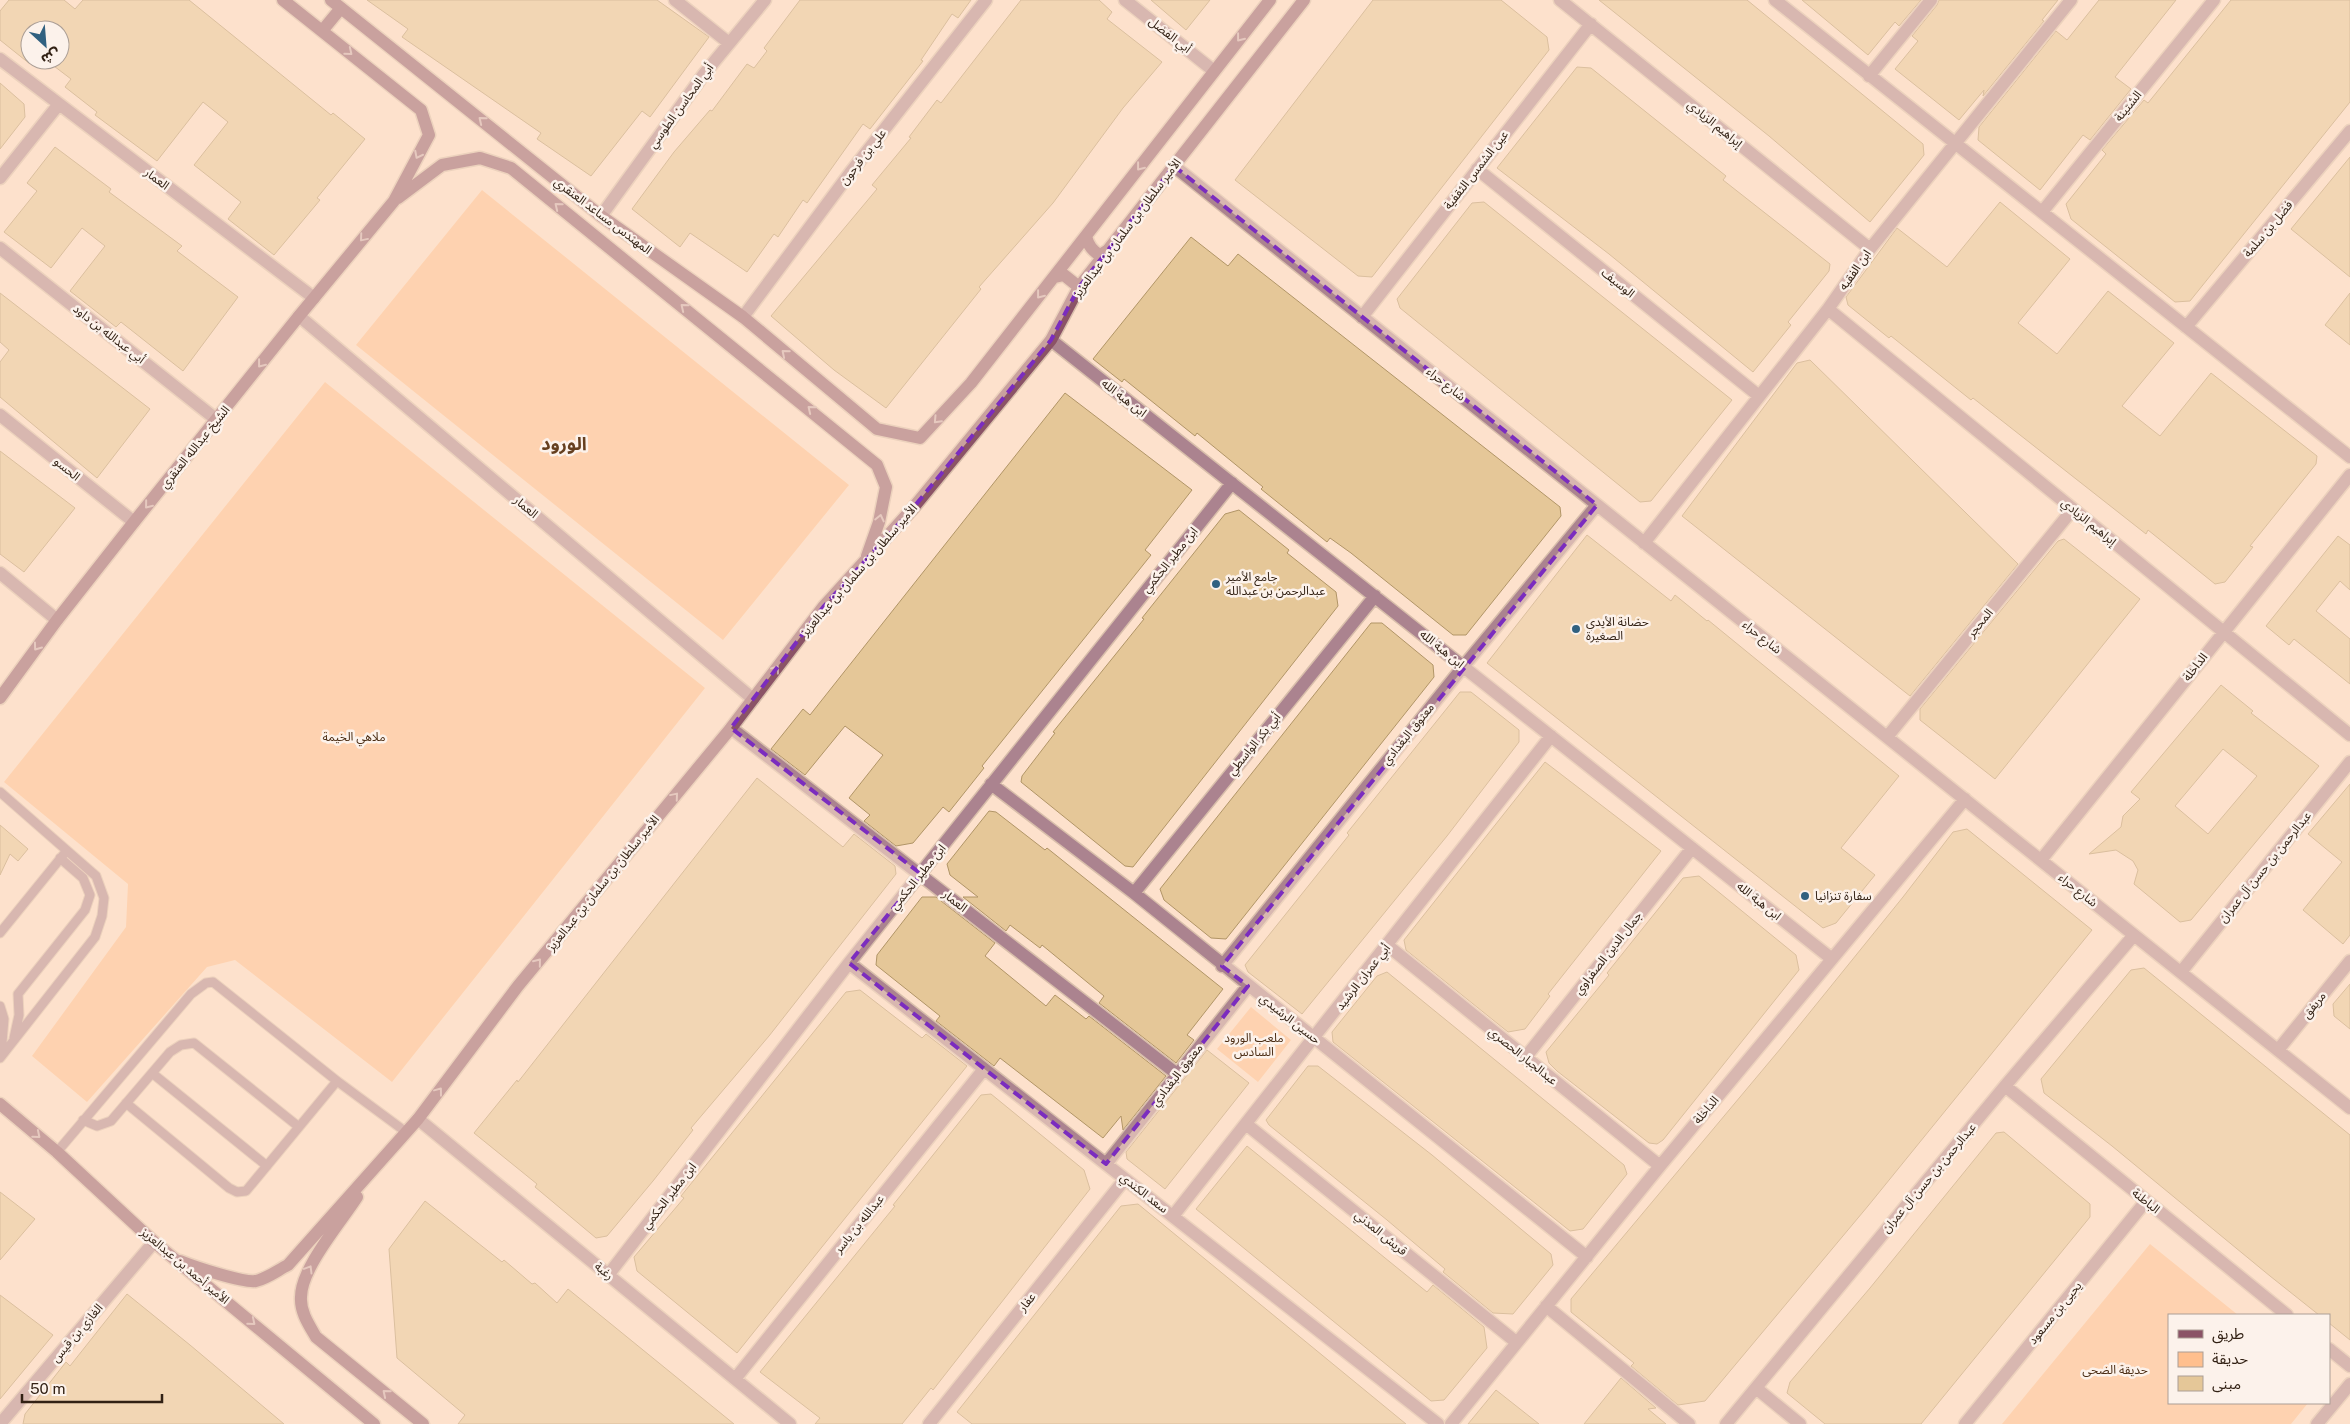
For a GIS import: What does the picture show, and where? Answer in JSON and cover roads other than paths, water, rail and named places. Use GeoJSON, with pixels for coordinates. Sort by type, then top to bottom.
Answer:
{"type":"FeatureCollection","features":[{"type":"Feature","properties":{"kind":"street"},"geometry":{"type":"LineString","coordinates":[[283,0],[421,110],[428,135],[394,201]]}},
{"type":"Feature","properties":{"kind":"street"},"geometry":{"type":"LineString","coordinates":[[675,0],[729,43]]}},
{"type":"Feature","properties":{"kind":"street","name":"أبي المحاسن الطوسي"},"geometry":{"type":"LineString","coordinates":[[602,216],[704,74],[765,0]]}},
{"type":"Feature","properties":{"kind":"street","name":"علي بن فرحون"},"geometry":{"type":"LineString","coordinates":[[742,318],[850,173],[986,0]]}},
{"type":"Feature","properties":{"kind":"street","name":"أبي الفضل"},"geometry":{"type":"LineString","coordinates":[[1125,0],[1214,71]]}},
{"type":"Feature","properties":{"kind":"street"},"geometry":{"type":"LineString","coordinates":[[1055,277],[1270,0]]}},
{"type":"Feature","properties":{"kind":"street","name":"الأمير سلطان بن سلمان بن عبدالعزيز"},"geometry":{"type":"LineString","coordinates":[[386,1155],[418,1119],[518,986],[731,728],[824,606],[864,564],[1051,340],[1079,287],[1304,0]]}},
{"type":"Feature","properties":{"kind":"street","name":"إبراهيم الزيادي"},"geometry":{"type":"LineString","coordinates":[[1560,0],[1870,249]]}},
{"type":"Feature","properties":{"kind":"street"},"geometry":{"type":"LineString","coordinates":[[1775,0],[2350,457]]}},
{"type":"Feature","properties":{"kind":"street"},"geometry":{"type":"LineString","coordinates":[[1869,76],[1931,0]]}},
{"type":"Feature","properties":{"kind":"street","name":"ابن الفقيه"},"geometry":{"type":"LineString","coordinates":[[1644,543],[1828,309],[1870,249],[2071,0]]}},
{"type":"Feature","properties":{"kind":"street","name":"الشتينة"},"geometry":{"type":"LineString","coordinates":[[2042,212],[2214,0]]}},
{"type":"Feature","properties":{"kind":"street"},"geometry":{"type":"LineString","coordinates":[[322,31],[336,4]]}},
{"type":"Feature","properties":{"kind":"street","name":"المهندس مساعد العنقري"},"geometry":{"type":"LineString","coordinates":[[336,4],[602,216],[742,318],[876,430],[920,438],[971,383],[1055,277]]}},
{"type":"Feature","properties":{"kind":"street","name":"عين الشمس الثقفية"},"geometry":{"type":"LineString","coordinates":[[1362,316],[1591,24]]}},
{"type":"Feature","properties":{"kind":"street","name":"العمار"},"geometry":{"type":"LineString","coordinates":[[0,60],[314,298]]}},
{"type":"Feature","properties":{"kind":"street"},"geometry":{"type":"LineString","coordinates":[[0,178],[59,104]]}},
{"type":"Feature","properties":{"kind":"street","name":"فضل بن سلمة"},"geometry":{"type":"LineString","coordinates":[[2186,326],[2350,131]]}},
{"type":"Feature","properties":{"kind":"street"},"geometry":{"type":"LineString","coordinates":[[394,201],[442,165],[480,158],[511,168],[878,465],[886,487],[879,522],[864,564]]}},
{"type":"Feature","properties":{"kind":"street","name":"شارع حراء"},"geometry":{"type":"LineString","coordinates":[[1174,166],[2350,1108]]}},
{"type":"Feature","properties":{"kind":"street","name":"الوسيف"},"geometry":{"type":"LineString","coordinates":[[1477,169],[1759,396]]}},
{"type":"Feature","properties":{"kind":"street","name":"الشيخ عبدالله العنقري"},"geometry":{"type":"LineString","coordinates":[[0,698],[57,620],[134,522],[394,201]]}},
{"type":"Feature","properties":{"kind":"street"},"geometry":{"type":"LineString","coordinates":[[1086,236],[1088,244],[1094,252],[1100,255],[1108,250]]}},
{"type":"Feature","properties":{"kind":"street","name":"أبي عبدالله بن داود"},"geometry":{"type":"LineString","coordinates":[[0,248],[217,420]]}},
{"type":"Feature","properties":{"kind":"street"},"geometry":{"type":"LineString","coordinates":[[1055,277],[1064,276],[1079,287]]}},
{"type":"Feature","properties":{"kind":"street","name":"إبراهيم الزيادي"},"geometry":{"type":"LineString","coordinates":[[1828,309],[2350,735]]}},
{"type":"Feature","properties":{"kind":"street","name":"العمار"},"geometry":{"type":"LineString","coordinates":[[299,316],[753,699]]}},
{"type":"Feature","properties":{"kind":"street","name":"ابن هبة الله"},"geometry":{"type":"LineString","coordinates":[[1051,340],[1832,959]]}},
{"type":"Feature","properties":{"kind":"street","name":"الحسو"},"geometry":{"type":"LineString","coordinates":[[0,415],[134,522]]}},
{"type":"Feature","properties":{"kind":"street","name":"الداخلة"},"geometry":{"type":"LineString","coordinates":[[2041,860],[2350,475]]}},
{"type":"Feature","properties":{"kind":"street","name":"ابن مطير الحكمي"},"geometry":{"type":"LineString","coordinates":[[609,1274],[849,963],[1232,483]]}},
{"type":"Feature","properties":{"kind":"street","name":"معتوق البغدادي"},"geometry":{"type":"LineString","coordinates":[[1222,966],[1463,666],[1597,505]]}},
{"type":"Feature","properties":{"kind":"street","name":"المحجر"},"geometry":{"type":"LineString","coordinates":[[1887,737],[2074,509]]}},
{"type":"Feature","properties":{"kind":"street"},"geometry":{"type":"LineString","coordinates":[[0,573],[57,620]]}},
{"type":"Feature","properties":{"kind":"street","name":"أبي بكر الواسطي"},"geometry":{"type":"LineString","coordinates":[[1134,893],[1375,596]]}},
{"type":"Feature","properties":{"kind":"street","name":"العمار"},"geometry":{"type":"LineString","coordinates":[[731,728],[1178,1074]]}},
{"type":"Feature","properties":{"kind":"street","name":"أبي عمران الرشيد"},"geometry":{"type":"LineString","coordinates":[[1173,1216],[1551,736]]}},
{"type":"Feature","properties":{"kind":"street","name":"عبدالرحمن بن حسن آل عمران"},"geometry":{"type":"LineString","coordinates":[[2181,972],[2350,762]]}},
{"type":"Feature","properties":{"kind":"street","name":"حسين الرشيدي"},"geometry":{"type":"LineString","coordinates":[[991,784],[1134,893],[1222,966],[1587,1257]]}},
{"type":"Feature","properties":{"kind":"street","name":"الداخلة"},"geometry":{"type":"LineString","coordinates":[[1451,1424],[1660,1166],[1965,799]]}},
{"type":"Feature","properties":{"kind":"street","name":"جمال الدين الصفراوي"},"geometry":{"type":"LineString","coordinates":[[1525,1058],[1692,848]]}},
{"type":"Feature","properties":{"kind":"street","name":"عبدالرحمن بن حسن آل عمران"},"geometry":{"type":"LineString","coordinates":[[1726,1424],[2005,1086],[2134,935]]}},
{"type":"Feature","properties":{"kind":"street","name":"عبدالجبار الحصري"},"geometry":{"type":"LineString","coordinates":[[1387,945],[1660,1166]]}},
{"type":"Feature","properties":{"kind":"street","name":"مريفق"},"geometry":{"type":"LineString","coordinates":[[2278,1050],[2350,961]]}},
{"type":"Feature","properties":{"kind":"street","name":"سعد الكندي"},"geometry":{"type":"LineString","coordinates":[[849,963],[1438,1424]]}},
{"type":"Feature","properties":{"kind":"street","name":"معتوق البغدادي"},"geometry":{"type":"LineString","coordinates":[[1106,1164],[1248,986]]}},
{"type":"Feature","properties":{"kind":"street","name":"عبدالله بن ياسر"},"geometry":{"type":"LineString","coordinates":[[735,1379],[984,1069]]}},
{"type":"Feature","properties":{"kind":"street","name":"الباطنة"},"geometry":{"type":"LineString","coordinates":[[2005,1086],[2286,1314]]}},
{"type":"Feature","properties":{"kind":"street","name":"الأمير أحمد بن عبدالعزيز"},"geometry":{"type":"LineString","coordinates":[[0,1104],[57,1152],[154,1242],[180,1261],[374,1424]]}},
{"type":"Feature","properties":{"kind":"street","name":"رغبة"},"geometry":{"type":"LineString","coordinates":[[418,1119],[790,1424]]}},
{"type":"Feature","properties":{"kind":"street","name":"قريش المدني"},"geometry":{"type":"LineString","coordinates":[[1246,1124],[1516,1342]]}},
{"type":"Feature","properties":{"kind":"street"},"geometry":{"type":"LineString","coordinates":[[180,1261],[241,1279],[254,1281],[265,1278],[288,1264],[386,1155]]}},
{"type":"Feature","properties":{"kind":"street"},"geometry":{"type":"LineString","coordinates":[[386,1155],[305,1274],[301,1298],[305,1319],[316,1337],[423,1424]]}},
{"type":"Feature","properties":{"kind":"street","name":"عفار"},"geometry":{"type":"LineString","coordinates":[[929,1424],[1125,1179]]}},
{"type":"Feature","properties":{"kind":"street","name":"يحيى بن مسعود"},"geometry":{"type":"LineString","coordinates":[[1965,1424],[2146,1201]]}},
{"type":"Feature","properties":{"kind":"street","name":"الغازي بن قيس"},"geometry":{"type":"LineString","coordinates":[[0,1424],[154,1242]]}},
{"type":"Feature","properties":{"kind":"street"},"geometry":{"type":"LineString","coordinates":[[1546,1306],[1689,1424]]}},
{"type":"Feature","properties":{"kind":"street"},"geometry":{"type":"LineString","coordinates":[[2330,1350],[2350,1366]]}},
{"type":"Feature","properties":{"kind":"street"},"geometry":{"type":"LineString","coordinates":[[2317,1424],[2350,1384]]}},
{"type":"Feature","properties":{"kind":"street"},"geometry":{"type":"LineString","coordinates":[[1756,1388],[1800,1424]]}},
{"type":"Feature","properties":{"kind":"lane"},"geometry":{"type":"LineString","coordinates":[[0,792],[96,876],[104,898],[102,916],[95,937],[1,1057]]}},
{"type":"Feature","properties":{"kind":"lane"},"geometry":{"type":"LineString","coordinates":[[0,933],[67,850]]}},
{"type":"Feature","properties":{"kind":"lane"},"geometry":{"type":"LineString","coordinates":[[13,1040],[18,1015],[18,994],[85,910],[90,895],[83,878],[60,858]]}},
{"type":"Feature","properties":{"kind":"lane"},"geometry":{"type":"LineString","coordinates":[[57,1152],[191,994],[206,983],[214,982],[337,1081],[406,1132]]}},
{"type":"Feature","properties":{"kind":"lane"},"geometry":{"type":"LineString","coordinates":[[0,1006],[4,1019],[1,1057]]}},
{"type":"Feature","properties":{"kind":"lane"},"geometry":{"type":"LineString","coordinates":[[83,1120],[97,1126],[105,1125],[111,1121],[170,1052],[182,1045],[194,1043],[298,1127]]}},
{"type":"Feature","properties":{"kind":"lane"},"geometry":{"type":"LineString","coordinates":[[152,1073],[267,1166]]}},
{"type":"Feature","properties":{"kind":"lane"},"geometry":{"type":"LineString","coordinates":[[126,1103],[229,1188],[237,1192],[246,1191],[337,1081]]}},
{"type":"Feature","properties":{"kind":"place","name":"جامع الأمير عبدالرحمن بن عبدالله"},"geometry":{"type":"Point","coordinates":[1216,584]}},
{"type":"Feature","properties":{"kind":"place","name":"حضانة الأيدي الصغيرة"},"geometry":{"type":"Point","coordinates":[1576,629]}},
{"type":"Feature","properties":{"kind":"place","name":"سفارة تنزانيا"},"geometry":{"type":"Point","coordinates":[1805,896]}},
{"type":"Feature","properties":{"kind":"district","name":"الورود"},"geometry":{"type":"Point","coordinates":[564,443]}},
{"type":"Feature","properties":{"kind":"park label","name":"ملاهي الخيمة"},"geometry":{"type":"Point","coordinates":[354,737]}},
{"type":"Feature","properties":{"kind":"park label","name":"ملعب الورود السادس"},"geometry":{"type":"Point","coordinates":[1254,1045]}},
{"type":"Feature","properties":{"kind":"park label","name":"حديقة الضحى"},"geometry":{"type":"Point","coordinates":[2115,1370]}}]}
